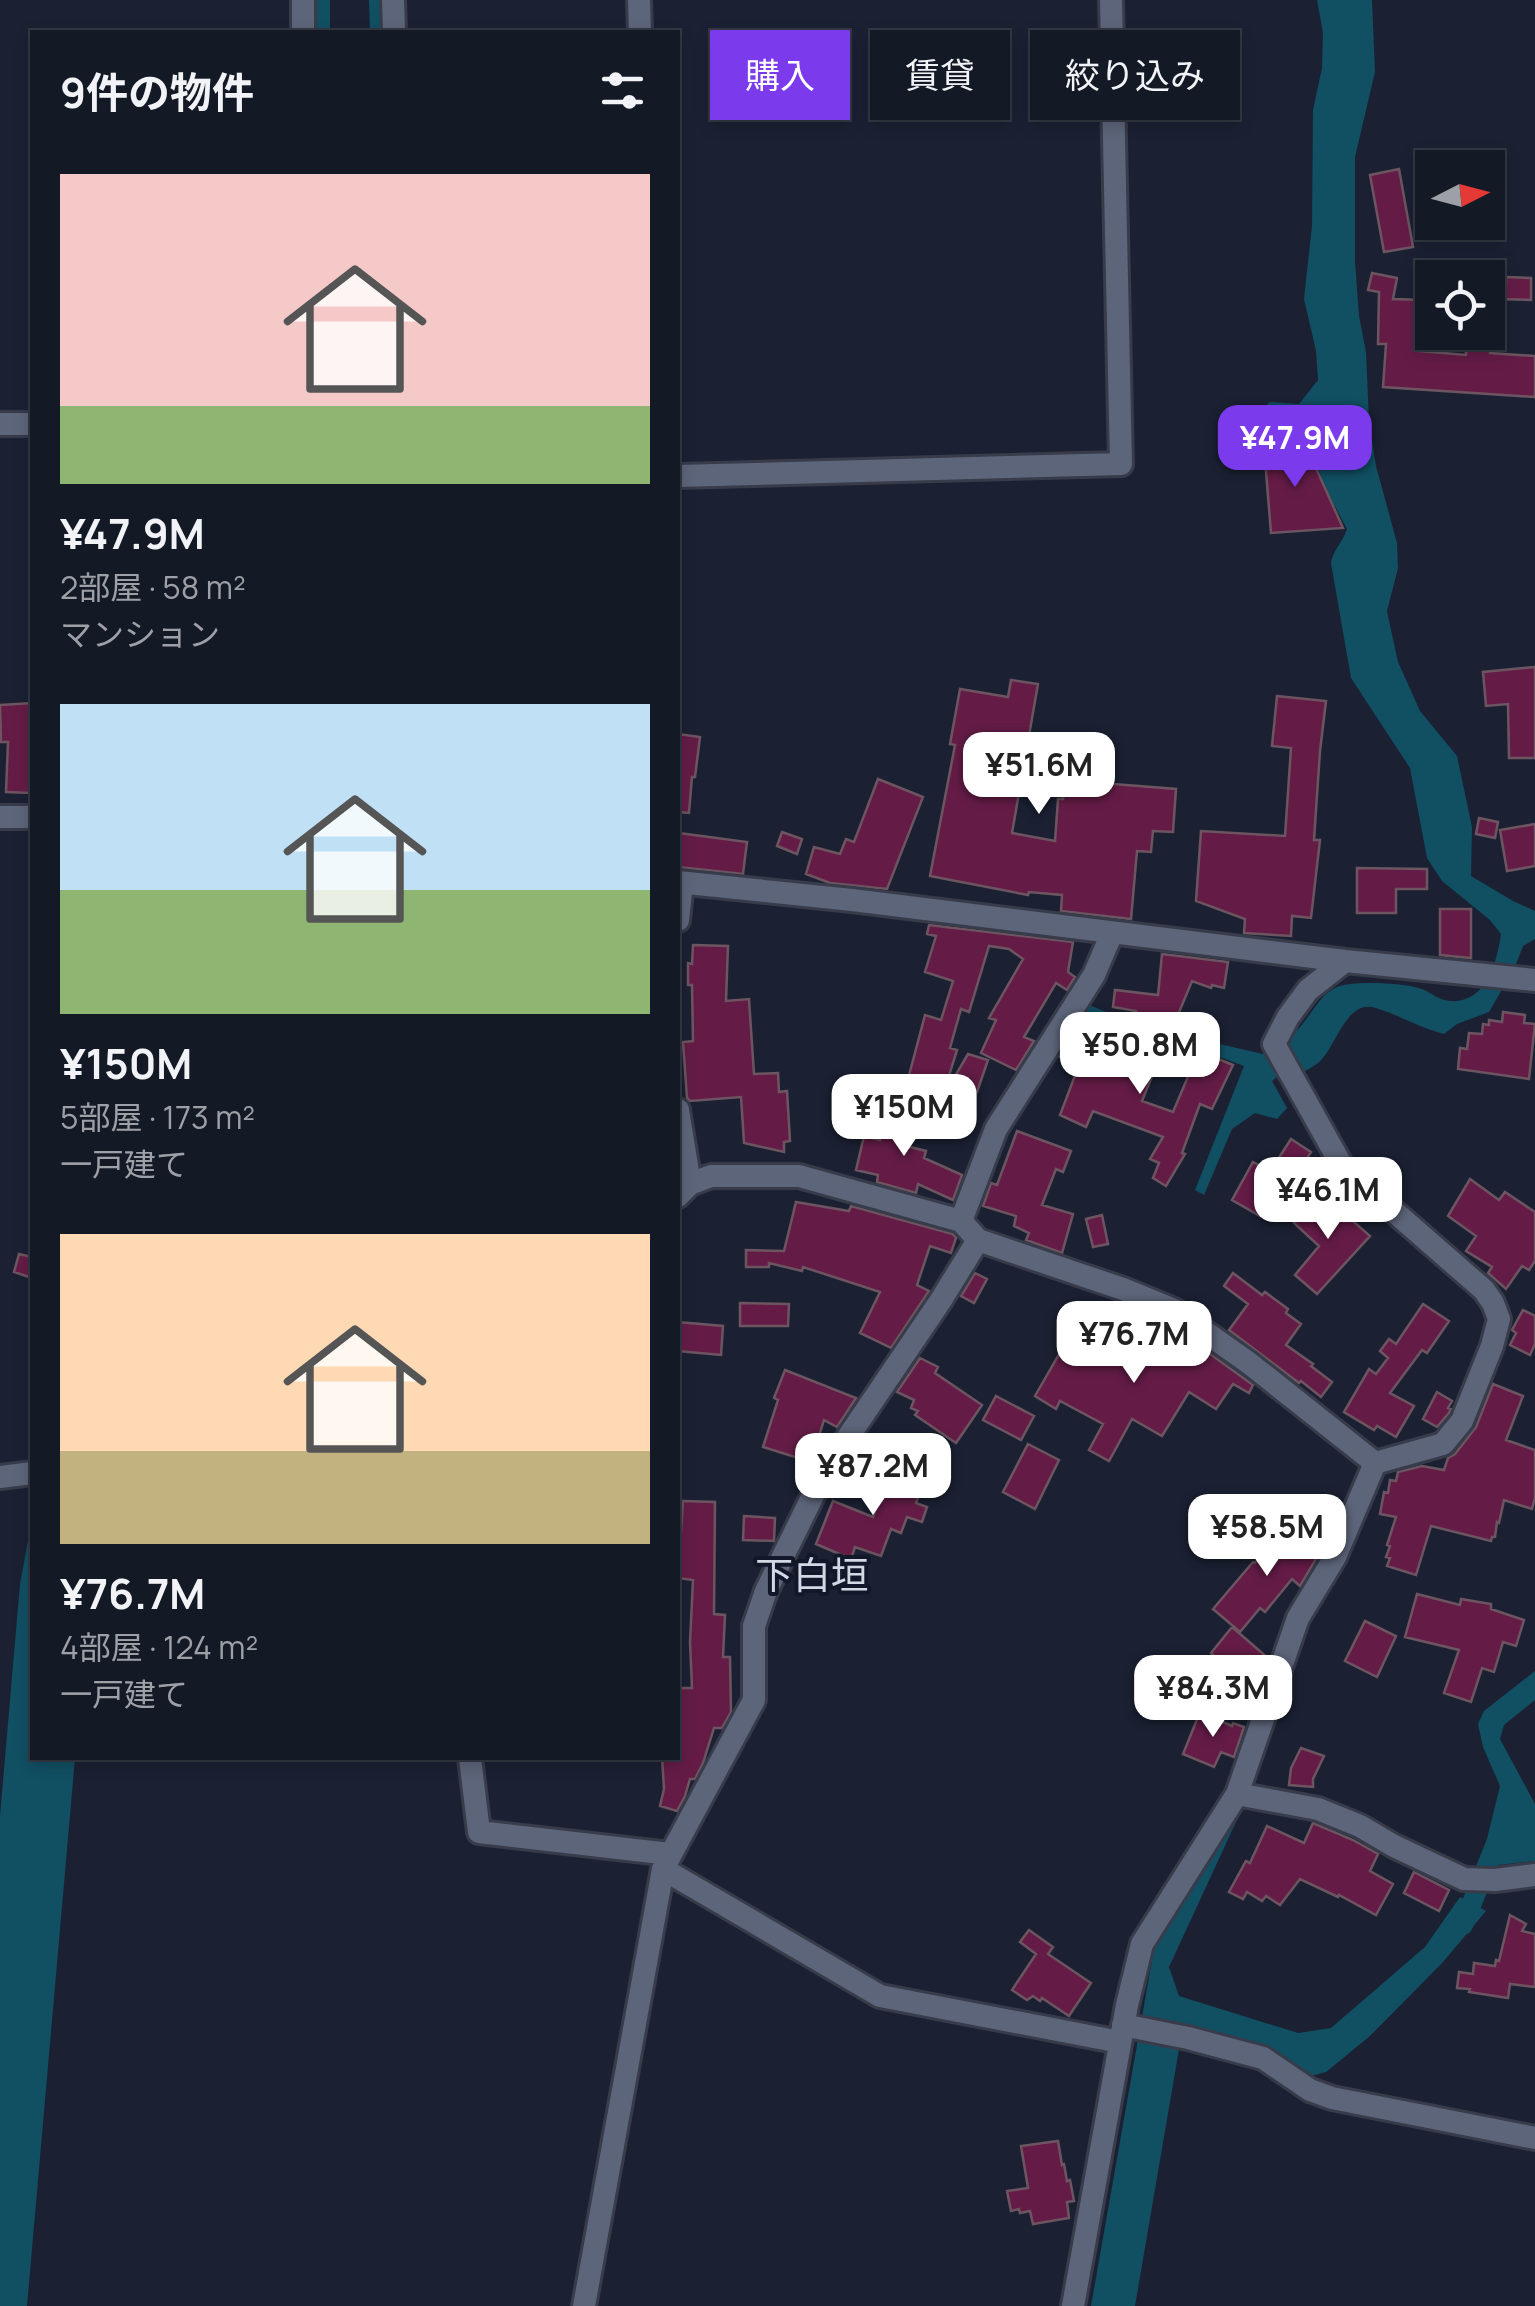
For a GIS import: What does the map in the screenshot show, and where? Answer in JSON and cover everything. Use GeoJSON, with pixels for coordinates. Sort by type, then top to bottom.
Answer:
{"type":"FeatureCollection","features":[{"type":"Feature","properties":{"kind":"street"},"geometry":{"type":"LineString","coordinates":[[302,0],[303,30]]}},
{"type":"Feature","properties":{"kind":"street"},"geometry":{"type":"LineString","coordinates":[[393,0],[394,30]]}},
{"type":"Feature","properties":{"kind":"street"},"geometry":{"type":"LineString","coordinates":[[639,0],[640,30]]}},
{"type":"Feature","properties":{"kind":"street"},"geometry":{"type":"LineString","coordinates":[[680,476],[1121,464],[1111,0]]}},
{"type":"Feature","properties":{"kind":"street"},"geometry":{"type":"LineString","coordinates":[[0,424],[30,424]]}},
{"type":"Feature","properties":{"kind":"street"},"geometry":{"type":"LineString","coordinates":[[0,817],[30,817]]}},
{"type":"Feature","properties":{"kind":"street"},"geometry":{"type":"LineString","coordinates":[[680,882],[1535,980]]}},
{"type":"Feature","properties":{"kind":"street"},"geometry":{"type":"LineString","coordinates":[[961,1221],[996,1129],[1094,975],[1112,933]]}},
{"type":"Feature","properties":{"kind":"street"},"geometry":{"type":"LineString","coordinates":[[1345,960],[1308,990],[1274,1044],[1342,1166],[1484,1290],[1499,1319],[1462,1421],[1444,1444],[1375,1463]]}},
{"type":"Feature","properties":{"kind":"street"},"geometry":{"type":"LineString","coordinates":[[680,1137],[684,1190],[711,1176],[800,1176],[961,1221],[978,1240],[1174,1310],[1249,1363],[1375,1463]]}},
{"type":"Feature","properties":{"kind":"street"},"geometry":{"type":"LineString","coordinates":[[584,2306],[666,1862],[754,1700],[754,1626],[766,1591],[826,1471],[978,1240]]}},
{"type":"Feature","properties":{"kind":"street"},"geometry":{"type":"LineString","coordinates":[[1073,2306],[1142,1944],[1237,1794],[1298,1618],[1335,1557],[1375,1463]]}},
{"type":"Feature","properties":{"kind":"street"},"geometry":{"type":"LineString","coordinates":[[0,1477],[30,1473]]}},
{"type":"Feature","properties":{"kind":"street"},"geometry":{"type":"LineString","coordinates":[[470,1760],[479,1832],[666,1862],[880,1996],[1122,2034],[1188,2038],[1263,2058],[1310,2090],[1332,2098],[1535,2138]]}},
{"type":"Feature","properties":{"kind":"street"},"geometry":{"type":"LineString","coordinates":[[1237,1794],[1318,1810],[1360,1826],[1464,1879],[1495,1880],[1535,1874]]}},
{"type":"Feature","properties":{"kind":"water"},"geometry":{"type":"Polygon","coordinates":[[[1317,0],[1372,0],[1375,72],[1355,157],[1355,261],[1366,352],[1369,421],[1376,466],[1397,543],[1398,568],[1387,611],[1398,662],[1420,711],[1457,756],[1472,827],[1471,876],[1535,911],[1535,939],[1523,946],[1489,1012],[1457,1024],[1444,1034],[1376,1008],[1357,1010],[1318,1063],[1302,1073],[1294,1064],[1272,1081],[1287,1108],[1277,1119],[1255,1113],[1232,1129],[1204,1195],[1195,1190],[1244,1066],[1193,1047],[1144,1039],[1078,1012],[1084,1003],[1141,1026],[1263,1054],[1295,1032],[1337,987],[1367,983],[1404,985],[1450,1001],[1473,996],[1493,968],[1501,934],[1490,920],[1442,881],[1427,858],[1410,768],[1351,678],[1331,563],[1347,529],[1316,464],[1296,464],[1296,442],[1260,418],[1269,402],[1299,404],[1318,380],[1304,299],[1312,226],[1313,110],[1322,68],[1323,33],[1317,0]]]}},
{"type":"Feature","properties":{"kind":"water"},"geometry":{"type":"Polygon","coordinates":[[[30,1530],[30,1760],[75,1760],[27,2306],[0,2306],[0,1816],[20,1584],[30,1530]]]}},
{"type":"Feature","properties":{"kind":"water"},"geometry":{"type":"Polygon","coordinates":[[[1535,1671],[1535,1700],[1504,1725],[1500,1739],[1535,1804],[1535,1861],[1480,1867],[1500,1786],[1478,1724],[1484,1711],[1535,1671]]]}},
{"type":"Feature","properties":{"kind":"water"},"geometry":{"type":"Polygon","coordinates":[[[1237,1802],[1242,1809],[1169,1967],[1179,1996],[1298,2033],[1331,2028],[1425,1947],[1460,1897],[1486,1911],[1443,1962],[1370,2036],[1326,2072],[1311,2076],[1287,2061],[1183,2026],[1135,2306],[1091,2306],[1155,1943],[1237,1802]]]}},
{"type":"Feature","properties":{"kind":"building"},"geometry":{"type":"Polygon","coordinates":[[[1399,169],[1413,247],[1384,252],[1370,175],[1399,169]]]}},
{"type":"Feature","properties":{"kind":"building"},"geometry":{"type":"Polygon","coordinates":[[[1372,273],[1397,278],[1393,299],[1415,300],[1415,350],[1466,355],[1466,350],[1490,350],[1535,356],[1535,397],[1383,387],[1386,344],[1378,344],[1379,292],[1368,290],[1372,273]]]}},
{"type":"Feature","properties":{"kind":"building"},"geometry":{"type":"Polygon","coordinates":[[[1506,277],[1531,278],[1531,300],[1505,299],[1506,277]]]}},
{"type":"Feature","properties":{"kind":"building"},"geometry":{"type":"Polygon","coordinates":[[[1262,422],[1294,444],[1294,466],[1315,466],[1343,528],[1271,533],[1262,422]]]}},
{"type":"Feature","properties":{"kind":"building"},"geometry":{"type":"Polygon","coordinates":[[[1535,667],[1535,758],[1509,758],[1508,704],[1486,706],[1483,672],[1535,667]]]}},
{"type":"Feature","properties":{"kind":"building"},"geometry":{"type":"Polygon","coordinates":[[[1011,680],[1038,684],[1012,833],[1055,841],[1058,799],[1063,799],[1063,789],[1088,791],[1089,782],[1176,789],[1173,832],[1153,831],[1151,852],[1137,851],[1131,919],[1061,911],[1062,895],[1028,895],[930,876],[955,745],[950,744],[960,689],[1008,697],[1011,680]]]}},
{"type":"Feature","properties":{"kind":"building"},"geometry":{"type":"Polygon","coordinates":[[[1277,696],[1326,701],[1314,840],[1320,840],[1311,918],[1292,916],[1291,936],[1244,933],[1245,919],[1196,901],[1201,831],[1285,836],[1291,748],[1272,746],[1277,696]]]}},
{"type":"Feature","properties":{"kind":"building"},"geometry":{"type":"Polygon","coordinates":[[[30,703],[30,793],[6,792],[8,742],[1,742],[0,705],[30,703]]]}},
{"type":"Feature","properties":{"kind":"building"},"geometry":{"type":"Polygon","coordinates":[[[680,734],[700,737],[689,813],[680,812],[680,734]]]}},
{"type":"Feature","properties":{"kind":"building"},"geometry":{"type":"Polygon","coordinates":[[[878,779],[923,797],[887,889],[830,883],[806,874],[814,847],[840,854],[846,839],[854,842],[878,779]]]}},
{"type":"Feature","properties":{"kind":"building"},"geometry":{"type":"Polygon","coordinates":[[[1479,818],[1498,822],[1495,838],[1476,834],[1479,818]]]}},
{"type":"Feature","properties":{"kind":"building"},"geometry":{"type":"Polygon","coordinates":[[[1535,824],[1535,866],[1507,871],[1500,830],[1535,824]]]}},
{"type":"Feature","properties":{"kind":"building"},"geometry":{"type":"Polygon","coordinates":[[[782,832],[802,839],[797,854],[777,846],[782,832]]]}},
{"type":"Feature","properties":{"kind":"building"},"geometry":{"type":"Polygon","coordinates":[[[680,833],[747,842],[743,874],[680,867],[680,833]]]}},
{"type":"Feature","properties":{"kind":"building"},"geometry":{"type":"Polygon","coordinates":[[[1357,868],[1427,869],[1427,889],[1396,889],[1396,913],[1357,913],[1357,868]]]}},
{"type":"Feature","properties":{"kind":"building"},"geometry":{"type":"Polygon","coordinates":[[[1440,909],[1471,909],[1471,958],[1440,955],[1440,909]]]}},
{"type":"Feature","properties":{"kind":"building"},"geometry":{"type":"Polygon","coordinates":[[[929,925],[1073,942],[1068,972],[1075,977],[1067,990],[1056,983],[1024,1037],[1034,1041],[1016,1070],[981,1053],[996,1020],[989,1018],[1023,959],[1009,949],[989,946],[969,1012],[961,1009],[950,1048],[957,1050],[934,1107],[903,1098],[925,1015],[941,1020],[953,981],[925,972],[936,936],[927,934],[929,925]]]}},
{"type":"Feature","properties":{"kind":"building"},"geometry":{"type":"Polygon","coordinates":[[[693,945],[728,946],[726,1001],[749,999],[754,1074],[778,1073],[779,1092],[787,1091],[790,1141],[784,1142],[784,1152],[744,1143],[741,1097],[690,1101],[687,1098],[683,1042],[693,1041],[688,963],[692,964],[693,945]]]}},
{"type":"Feature","properties":{"kind":"building"},"geometry":{"type":"Polygon","coordinates":[[[1162,954],[1228,962],[1224,988],[1192,981],[1175,1022],[1135,1018],[1136,1011],[1113,1007],[1115,990],[1158,995],[1162,954]]]}},
{"type":"Feature","properties":{"kind":"building"},"geometry":{"type":"Polygon","coordinates":[[[1503,1012],[1525,1015],[1524,1023],[1535,1024],[1529,1079],[1458,1069],[1460,1048],[1467,1049],[1469,1033],[1482,1034],[1483,1024],[1489,1025],[1489,1020],[1502,1022],[1503,1012]]]}},
{"type":"Feature","properties":{"kind":"building"},"geometry":{"type":"Polygon","coordinates":[[[1075,1033],[1155,1069],[1142,1101],[1173,1112],[1199,1051],[1233,1065],[1212,1109],[1200,1104],[1182,1153],[1185,1154],[1166,1186],[1153,1178],[1159,1163],[1150,1159],[1163,1137],[1093,1111],[1086,1127],[1060,1115],[1079,1065],[1060,1057],[1075,1033]]]}},
{"type":"Feature","properties":{"kind":"building"},"geometry":{"type":"Polygon","coordinates":[[[968,1054],[988,1060],[977,1092],[951,1083],[968,1054]]]}},
{"type":"Feature","properties":{"kind":"building"},"geometry":{"type":"Polygon","coordinates":[[[891,1101],[911,1107],[902,1145],[926,1151],[924,1158],[962,1175],[953,1200],[918,1184],[916,1193],[877,1182],[878,1175],[856,1170],[864,1136],[880,1140],[891,1101]]]}},
{"type":"Feature","properties":{"kind":"building"},"geometry":{"type":"Polygon","coordinates":[[[1017,1131],[1071,1151],[1063,1172],[1056,1169],[1042,1205],[1073,1214],[1062,1253],[1026,1240],[1029,1233],[1014,1226],[1016,1216],[983,1206],[991,1183],[997,1185],[1017,1131]]]}},
{"type":"Feature","properties":{"kind":"building"},"geometry":{"type":"Polygon","coordinates":[[[1291,1139],[1311,1152],[1305,1161],[1317,1169],[1303,1192],[1271,1170],[1291,1139]]]}},
{"type":"Feature","properties":{"kind":"building"},"geometry":{"type":"Polygon","coordinates":[[[1253,1162],[1281,1177],[1260,1216],[1232,1200],[1253,1162]]]}},
{"type":"Feature","properties":{"kind":"building"},"geometry":{"type":"Polygon","coordinates":[[[1470,1179],[1499,1200],[1505,1192],[1535,1212],[1535,1261],[1529,1270],[1522,1266],[1506,1289],[1488,1273],[1492,1267],[1466,1251],[1476,1236],[1448,1216],[1470,1179]]]}},
{"type":"Feature","properties":{"kind":"building"},"geometry":{"type":"Polygon","coordinates":[[[1321,1193],[1370,1236],[1317,1294],[1295,1275],[1319,1246],[1294,1223],[1321,1193]]]}},
{"type":"Feature","properties":{"kind":"building"},"geometry":{"type":"Polygon","coordinates":[[[796,1202],[849,1211],[851,1206],[956,1238],[951,1253],[930,1246],[917,1285],[929,1291],[891,1348],[860,1333],[880,1292],[803,1267],[802,1271],[769,1263],[769,1267],[746,1267],[746,1250],[784,1251],[796,1202]]]}},
{"type":"Feature","properties":{"kind":"building"},"geometry":{"type":"Polygon","coordinates":[[[1102,1215],[1108,1244],[1093,1247],[1086,1219],[1102,1215]]]}},
{"type":"Feature","properties":{"kind":"building"},"geometry":{"type":"Polygon","coordinates":[[[19,1254],[30,1257],[30,1277],[14,1272],[19,1254]]]}},
{"type":"Feature","properties":{"kind":"building"},"geometry":{"type":"Polygon","coordinates":[[[975,1273],[987,1279],[974,1303],[961,1296],[975,1273]]]}},
{"type":"Feature","properties":{"kind":"building"},"geometry":{"type":"Polygon","coordinates":[[[1233,1273],[1288,1309],[1286,1313],[1301,1324],[1286,1345],[1332,1382],[1321,1397],[1229,1330],[1248,1304],[1224,1286],[1233,1273]]]}},
{"type":"Feature","properties":{"kind":"building"},"geometry":{"type":"Polygon","coordinates":[[[740,1303],[789,1304],[788,1326],[740,1326],[740,1303]]]}},
{"type":"Feature","properties":{"kind":"building"},"geometry":{"type":"Polygon","coordinates":[[[1423,1304],[1449,1321],[1427,1353],[1422,1350],[1390,1393],[1414,1406],[1396,1437],[1377,1426],[1374,1430],[1344,1412],[1369,1369],[1376,1374],[1388,1358],[1380,1351],[1389,1339],[1396,1344],[1423,1304]]]}},
{"type":"Feature","properties":{"kind":"building"},"geometry":{"type":"Polygon","coordinates":[[[1523,1310],[1535,1316],[1535,1344],[1530,1355],[1510,1345],[1516,1333],[1512,1330],[1523,1310]]]}},
{"type":"Feature","properties":{"kind":"building"},"geometry":{"type":"Polygon","coordinates":[[[680,1322],[723,1326],[721,1355],[680,1351],[680,1322]]]}},
{"type":"Feature","properties":{"kind":"building"},"geometry":{"type":"Polygon","coordinates":[[[1069,1337],[1094,1352],[1099,1341],[1107,1346],[1111,1339],[1151,1361],[1164,1339],[1185,1352],[1192,1341],[1253,1385],[1249,1393],[1233,1384],[1216,1409],[1189,1392],[1162,1436],[1132,1419],[1109,1461],[1089,1450],[1103,1424],[1060,1401],[1056,1409],[1035,1396],[1069,1337]]]}},
{"type":"Feature","properties":{"kind":"building"},"geometry":{"type":"Polygon","coordinates":[[[920,1358],[938,1367],[935,1373],[982,1405],[956,1443],[915,1415],[918,1411],[911,1408],[914,1400],[897,1392],[920,1358]]]}},
{"type":"Feature","properties":{"kind":"building"},"geometry":{"type":"Polygon","coordinates":[[[785,1370],[856,1398],[837,1427],[824,1420],[811,1462],[763,1447],[785,1370]]]}},
{"type":"Feature","properties":{"kind":"building"},"geometry":{"type":"Polygon","coordinates":[[[1493,1384],[1523,1396],[1506,1440],[1535,1450],[1532,1509],[1504,1500],[1491,1541],[1431,1526],[1416,1575],[1387,1566],[1387,1545],[1396,1517],[1380,1514],[1390,1480],[1396,1481],[1398,1472],[1422,1466],[1444,1470],[1448,1458],[1476,1427],[1493,1384]]]}},
{"type":"Feature","properties":{"kind":"building"},"geometry":{"type":"Polygon","coordinates":[[[1437,1392],[1452,1401],[1449,1413],[1437,1427],[1423,1419],[1437,1392]]]}},
{"type":"Feature","properties":{"kind":"building"},"geometry":{"type":"Polygon","coordinates":[[[996,1396],[1034,1416],[1021,1440],[983,1420],[996,1396]]]}},
{"type":"Feature","properties":{"kind":"building"},"geometry":{"type":"Polygon","coordinates":[[[1028,1444],[1059,1460],[1035,1509],[1003,1492],[1028,1444]]]}},
{"type":"Feature","properties":{"kind":"building"},"geometry":{"type":"Polygon","coordinates":[[[861,1445],[873,1452],[860,1475],[846,1467],[861,1445]]]}},
{"type":"Feature","properties":{"kind":"building"},"geometry":{"type":"Polygon","coordinates":[[[890,1469],[924,1481],[916,1503],[927,1507],[922,1522],[907,1517],[901,1533],[891,1529],[881,1556],[855,1547],[851,1559],[816,1544],[833,1501],[873,1517],[890,1469]]]}},
{"type":"Feature","properties":{"kind":"building"},"geometry":{"type":"Polygon","coordinates":[[[683,1501],[715,1502],[714,1614],[725,1615],[723,1657],[730,1657],[731,1712],[722,1728],[714,1728],[703,1763],[695,1779],[690,1779],[677,1811],[660,1806],[664,1789],[662,1760],[680,1760],[680,1688],[692,1688],[693,1580],[680,1578],[683,1501]]]}},
{"type":"Feature","properties":{"kind":"building"},"geometry":{"type":"Polygon","coordinates":[[[744,1516],[775,1518],[774,1541],[743,1540],[744,1516]]]}},
{"type":"Feature","properties":{"kind":"building"},"geometry":{"type":"Polygon","coordinates":[[[1282,1527],[1319,1554],[1300,1586],[1292,1579],[1265,1612],[1260,1608],[1240,1632],[1213,1609],[1282,1527]]]}},
{"type":"Feature","properties":{"kind":"building"},"geometry":{"type":"Polygon","coordinates":[[[1417,1594],[1460,1605],[1461,1599],[1491,1604],[1491,1609],[1524,1620],[1516,1646],[1503,1642],[1494,1672],[1482,1668],[1471,1702],[1444,1693],[1459,1650],[1405,1637],[1417,1594]]]}},
{"type":"Feature","properties":{"kind":"building"},"geometry":{"type":"Polygon","coordinates":[[[1365,1621],[1396,1636],[1377,1677],[1345,1661],[1365,1621]]]}},
{"type":"Feature","properties":{"kind":"building"},"geometry":{"type":"Polygon","coordinates":[[[1232,1627],[1268,1658],[1260,1667],[1264,1670],[1262,1676],[1252,1688],[1211,1653],[1232,1627]]]}},
{"type":"Feature","properties":{"kind":"building"},"geometry":{"type":"Polygon","coordinates":[[[1200,1712],[1244,1727],[1234,1757],[1221,1752],[1214,1767],[1183,1754],[1200,1712]]]}},
{"type":"Feature","properties":{"kind":"building"},"geometry":{"type":"Polygon","coordinates":[[[1301,1748],[1324,1756],[1313,1787],[1289,1785],[1291,1768],[1301,1748]]]}},
{"type":"Feature","properties":{"kind":"building"},"geometry":{"type":"Polygon","coordinates":[[[1313,1823],[1378,1854],[1370,1871],[1393,1884],[1376,1915],[1300,1879],[1280,1905],[1266,1896],[1262,1901],[1247,1892],[1243,1899],[1229,1892],[1246,1861],[1250,1863],[1267,1826],[1304,1843],[1313,1823]]]}},
{"type":"Feature","properties":{"kind":"building"},"geometry":{"type":"Polygon","coordinates":[[[1414,1872],[1449,1890],[1439,1911],[1404,1893],[1414,1872]]]}},
{"type":"Feature","properties":{"kind":"building"},"geometry":{"type":"Polygon","coordinates":[[[1510,1915],[1526,1924],[1522,1931],[1535,1934],[1535,1987],[1510,1984],[1508,1998],[1457,1988],[1459,1972],[1473,1974],[1474,1963],[1495,1966],[1499,1961],[1510,1915]]]}},
{"type":"Feature","properties":{"kind":"building"},"geometry":{"type":"Polygon","coordinates":[[[1029,1930],[1053,1947],[1048,1954],[1091,1983],[1069,2016],[1042,1998],[1040,2001],[1033,1996],[1027,2000],[1012,1990],[1036,1954],[1020,1942],[1029,1930]]]}},
{"type":"Feature","properties":{"kind":"building"},"geometry":{"type":"Polygon","coordinates":[[[1058,2141],[1074,2201],[1067,2202],[1069,2218],[1033,2224],[1030,2211],[1011,2211],[1007,2191],[1028,2188],[1021,2146],[1058,2141]]]}},
{"type":"Feature","properties":{"kind":"waterway"},"geometry":{"type":"LineString","coordinates":[[320,0],[320,30]]}},
{"type":"Feature","properties":{"kind":"waterway"},"geometry":{"type":"LineString","coordinates":[[379,0],[380,30]]}},
{"type":"Feature","properties":{"kind":"waterway"},"geometry":{"type":"LineString","coordinates":[[1463,1925],[1497,1841]]}},
{"type":"Feature","properties":{"kind":"district","name":"下白垣"},"geometry":{"type":"Point","coordinates":[812,1576]}}]}
